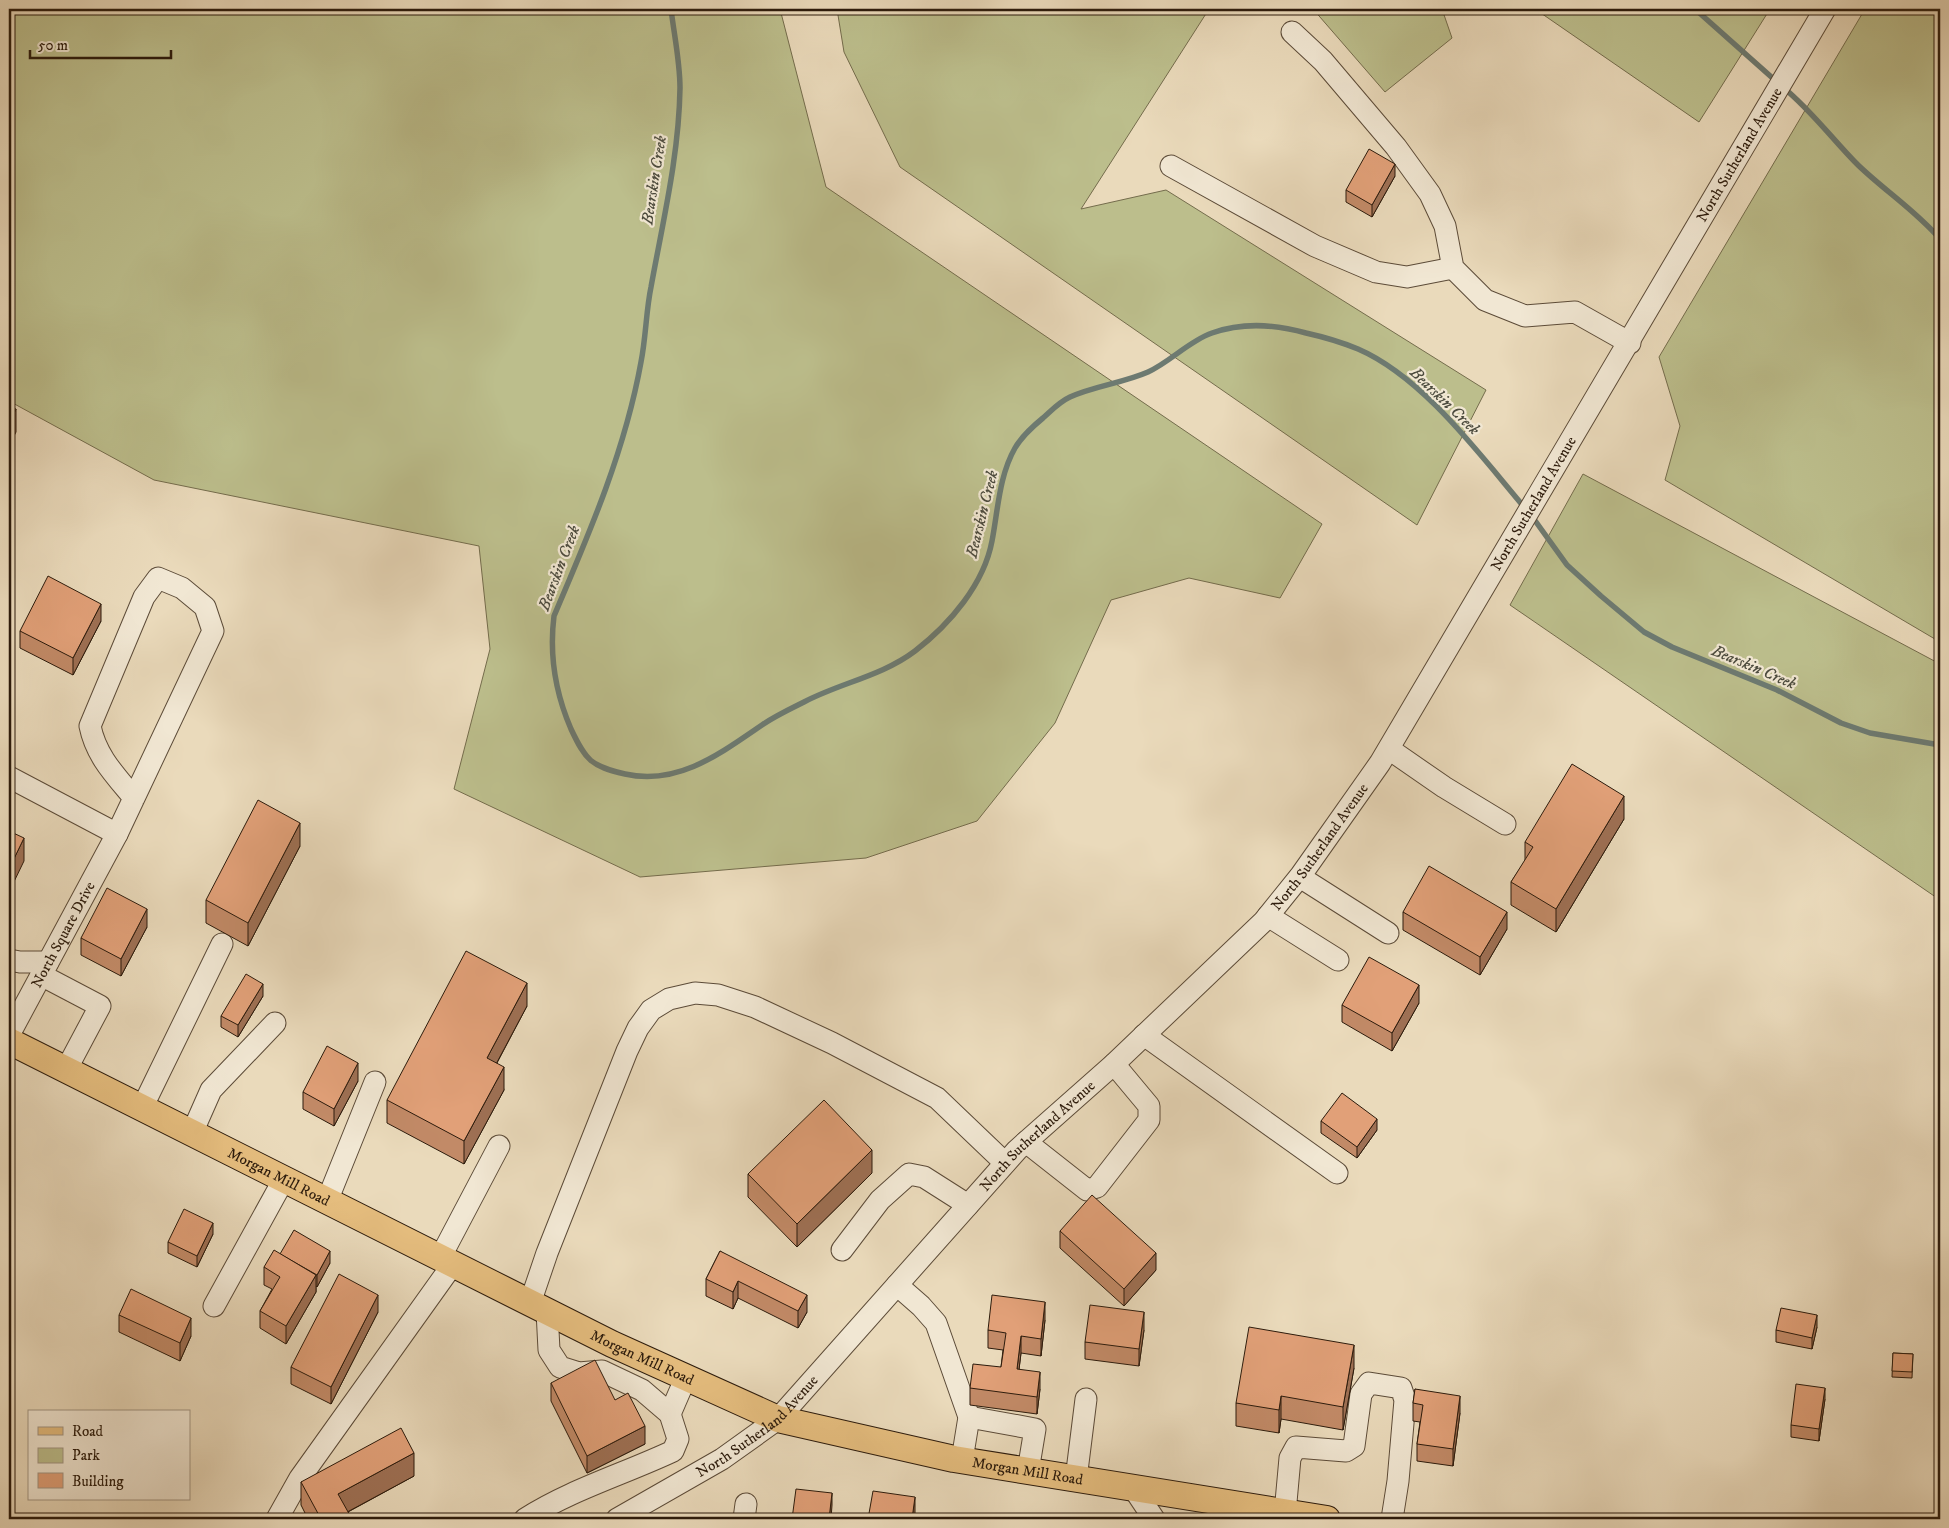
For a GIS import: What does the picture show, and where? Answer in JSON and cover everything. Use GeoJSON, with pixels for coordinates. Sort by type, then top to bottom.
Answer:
{"type":"FeatureCollection","features":[{"type":"Feature","properties":{"kind":"main road","name":"Morgan Mill Road"},"geometry":{"type":"LineString","coordinates":[[9,1041],[538,1307],[778,1420],[962,1460],[1327,1519]]}},
{"type":"Feature","properties":{"kind":"street","name":"North Sutherland Avenue"},"geometry":{"type":"LineString","coordinates":[[617,1519],[722,1459],[778,1420],[1005,1163],[1114,1064],[1268,916],[1300,877],[1388,749],[1825,9]]}},
{"type":"Feature","properties":{"kind":"street"},"geometry":{"type":"LineString","coordinates":[[1292,32],[1323,61],[1372,118],[1430,194],[1445,226],[1453,268],[1485,300],[1525,316],[1575,312],[1630,342]]}},
{"type":"Feature","properties":{"kind":"street"},"geometry":{"type":"LineString","coordinates":[[1172,166],[1315,246],[1376,272],[1408,277],[1453,268]]}},
{"type":"Feature","properties":{"kind":"street","name":"North Square Drive"},"geometry":{"type":"LineString","coordinates":[[9,1035],[117,834],[213,631],[206,607],[182,588],[158,578],[144,597],[90,726],[93,742],[103,762],[134,798]]}},
{"type":"Feature","properties":{"kind":"street"},"geometry":{"type":"LineString","coordinates":[[1388,749],[1444,787],[1505,824]]}},
{"type":"Feature","properties":{"kind":"street"},"geometry":{"type":"LineString","coordinates":[[9,777],[117,834]]}},
{"type":"Feature","properties":{"kind":"street"},"geometry":{"type":"LineString","coordinates":[[1300,877],[1388,933]]}},
{"type":"Feature","properties":{"kind":"street"},"geometry":{"type":"LineString","coordinates":[[1268,916],[1338,960]]}},
{"type":"Feature","properties":{"kind":"street"},"geometry":{"type":"LineString","coordinates":[[142,1108],[222,944]]}},
{"type":"Feature","properties":{"kind":"street"},"geometry":{"type":"LineString","coordinates":[[9,960],[45,969],[100,1006],[66,1070]]}},
{"type":"Feature","properties":{"kind":"street"},"geometry":{"type":"LineString","coordinates":[[524,1519],[552,1502],[590,1488],[673,1451],[678,1440],[670,1414],[642,1390],[602,1371],[579,1373],[560,1367],[549,1350],[538,1307],[547,1253],[628,1051],[638,1028],[651,1010],[669,999],[695,993],[718,995],[755,1007],[832,1043],[937,1098],[1005,1163]]}},
{"type":"Feature","properties":{"kind":"street"},"geometry":{"type":"LineString","coordinates":[[192,1133],[211,1090],[275,1023]]}},
{"type":"Feature","properties":{"kind":"street"},"geometry":{"type":"LineString","coordinates":[[1144,1035],[1337,1173]]}},
{"type":"Feature","properties":{"kind":"street"},"geometry":{"type":"LineString","coordinates":[[1026,1142],[1087,1190],[1096,1187],[1148,1120],[1149,1106],[1114,1064]]}},
{"type":"Feature","properties":{"kind":"street"},"geometry":{"type":"LineString","coordinates":[[327,1201],[375,1082]]}},
{"type":"Feature","properties":{"kind":"street"},"geometry":{"type":"LineString","coordinates":[[277,1519],[300,1478],[447,1261],[499,1146]]}},
{"type":"Feature","properties":{"kind":"street"},"geometry":{"type":"LineString","coordinates":[[842,1250],[880,1200],[909,1174],[924,1177],[968,1205]]}},
{"type":"Feature","properties":{"kind":"street"},"geometry":{"type":"LineString","coordinates":[[214,1306],[284,1179]]}},
{"type":"Feature","properties":{"kind":"street"},"geometry":{"type":"LineString","coordinates":[[897,1285],[922,1306],[936,1323],[969,1418],[962,1460]]}},
{"type":"Feature","properties":{"kind":"street"},"geometry":{"type":"LineString","coordinates":[[670,1414],[686,1378]]}},
{"type":"Feature","properties":{"kind":"street"},"geometry":{"type":"LineString","coordinates":[[1285,1513],[1290,1458],[1296,1447],[1346,1451],[1354,1446],[1361,1394],[1369,1383],[1401,1388],[1405,1400],[1398,1481],[1392,1519]]}},
{"type":"Feature","properties":{"kind":"street"},"geometry":{"type":"LineString","coordinates":[[1076,1479],[1086,1399]]}},
{"type":"Feature","properties":{"kind":"street"},"geometry":{"type":"LineString","coordinates":[[969,1418],[1035,1429],[1028,1471]]}},
{"type":"Feature","properties":{"kind":"street"},"geometry":{"type":"LineString","coordinates":[[1134,1489],[1154,1519]]}},
{"type":"Feature","properties":{"kind":"green space"},"geometry":{"type":"Polygon","coordinates":[[[9,9],[780,9],[826,187],[1322,524],[1280,598],[1189,578],[1111,600],[1055,723],[977,821],[866,858],[640,877],[454,789],[490,649],[479,546],[154,480],[9,401],[9,9]]]}},
{"type":"Feature","properties":{"kind":"green space"},"geometry":{"type":"Polygon","coordinates":[[[837,9],[1209,9],[1081,209],[1166,190],[1486,390],[1417,525],[900,167],[844,52],[837,9]]]}},
{"type":"Feature","properties":{"kind":"green space"},"geometry":{"type":"Polygon","coordinates":[[[1313,9],[1442,9],[1452,38],[1385,92],[1313,9]]]}},
{"type":"Feature","properties":{"kind":"green space"},"geometry":{"type":"Polygon","coordinates":[[[1535,9],[1770,9],[1699,122],[1535,9]]]}},
{"type":"Feature","properties":{"kind":"green space"},"geometry":{"type":"Polygon","coordinates":[[[1865,9],[1940,9],[1940,642],[1665,480],[1680,426],[1659,357],[1865,9]]]}},
{"type":"Feature","properties":{"kind":"green space"},"geometry":{"type":"Polygon","coordinates":[[[1583,474],[1940,664],[1940,900],[1510,605],[1583,474]]]}},
{"type":"Feature","properties":{"kind":"building"},"geometry":{"type":"Polygon","coordinates":[[[1369,149],[1395,164],[1372,205],[1346,190],[1369,149]]]}},
{"type":"Feature","properties":{"kind":"building"},"geometry":{"type":"Polygon","coordinates":[[[9,406],[16,409],[9,423],[9,406]]]}},
{"type":"Feature","properties":{"kind":"building"},"geometry":{"type":"Polygon","coordinates":[[[48,576],[101,604],[73,658],[20,631],[48,576]]]}},
{"type":"Feature","properties":{"kind":"building"},"geometry":{"type":"Polygon","coordinates":[[[1572,764],[1624,796],[1556,909],[1511,882],[1533,847],[1525,842],[1572,764]]]}},
{"type":"Feature","properties":{"kind":"building"},"geometry":{"type":"Polygon","coordinates":[[[258,800],[300,823],[248,923],[206,900],[258,800]]]}},
{"type":"Feature","properties":{"kind":"building"},"geometry":{"type":"Polygon","coordinates":[[[9,831],[24,838],[9,869],[9,831]]]}},
{"type":"Feature","properties":{"kind":"building"},"geometry":{"type":"Polygon","coordinates":[[[1429,866],[1507,912],[1480,957],[1403,912],[1429,866]]]}},
{"type":"Feature","properties":{"kind":"building"},"geometry":{"type":"Polygon","coordinates":[[[107,888],[147,909],[121,959],[81,938],[107,888]]]}},
{"type":"Feature","properties":{"kind":"building"},"geometry":{"type":"Polygon","coordinates":[[[466,951],[527,983],[487,1058],[504,1067],[464,1141],[387,1100],[466,951]]]}},
{"type":"Feature","properties":{"kind":"building"},"geometry":{"type":"Polygon","coordinates":[[[1369,957],[1419,985],[1392,1033],[1342,1005],[1369,957]]]}},
{"type":"Feature","properties":{"kind":"building"},"geometry":{"type":"Polygon","coordinates":[[[246,974],[263,984],[238,1025],[221,1016],[246,974]]]}},
{"type":"Feature","properties":{"kind":"building"},"geometry":{"type":"Polygon","coordinates":[[[327,1046],[358,1063],[334,1109],[303,1092],[327,1046]]]}},
{"type":"Feature","properties":{"kind":"building"},"geometry":{"type":"Polygon","coordinates":[[[1342,1093],[1377,1119],[1357,1147],[1321,1121],[1342,1093]]]}},
{"type":"Feature","properties":{"kind":"building"},"geometry":{"type":"Polygon","coordinates":[[[824,1100],[872,1150],[797,1224],[748,1174],[824,1100]]]}},
{"type":"Feature","properties":{"kind":"building"},"geometry":{"type":"Polygon","coordinates":[[[1092,1195],[1156,1253],[1124,1289],[1060,1231],[1092,1195]]]}},
{"type":"Feature","properties":{"kind":"building"},"geometry":{"type":"Polygon","coordinates":[[[184,1209],[213,1223],[197,1256],[168,1242],[184,1209]]]}},
{"type":"Feature","properties":{"kind":"building"},"geometry":{"type":"Polygon","coordinates":[[[294,1230],[330,1251],[317,1275],[280,1254],[294,1230]]]}},
{"type":"Feature","properties":{"kind":"building"},"geometry":{"type":"Polygon","coordinates":[[[274,1250],[316,1275],[286,1326],[260,1311],[280,1277],[264,1267],[274,1250]]]}},
{"type":"Feature","properties":{"kind":"building"},"geometry":{"type":"Polygon","coordinates":[[[720,1251],[807,1295],[798,1311],[738,1281],[733,1292],[706,1279],[720,1251]]]}},
{"type":"Feature","properties":{"kind":"building"},"geometry":{"type":"Polygon","coordinates":[[[339,1274],[378,1295],[331,1387],[291,1367],[339,1274]]]}},
{"type":"Feature","properties":{"kind":"building"},"geometry":{"type":"Polygon","coordinates":[[[131,1289],[191,1318],[180,1343],[119,1315],[131,1289]]]}},
{"type":"Feature","properties":{"kind":"building"},"geometry":{"type":"Polygon","coordinates":[[[992,1295],[1045,1302],[1041,1339],[1021,1336],[1017,1369],[1040,1372],[1037,1397],[970,1388],[973,1364],[1001,1367],[1006,1333],[988,1330],[992,1295]]]}},
{"type":"Feature","properties":{"kind":"building"},"geometry":{"type":"Polygon","coordinates":[[[1090,1305],[1144,1312],[1139,1349],[1085,1342],[1090,1305]]]}},
{"type":"Feature","properties":{"kind":"building"},"geometry":{"type":"Polygon","coordinates":[[[1781,1308],[1817,1315],[1812,1338],[1776,1330],[1781,1308]]]}},
{"type":"Feature","properties":{"kind":"building"},"geometry":{"type":"Polygon","coordinates":[[[1249,1327],[1354,1345],[1343,1407],[1281,1396],[1279,1410],[1236,1403],[1249,1327]]]}},
{"type":"Feature","properties":{"kind":"building"},"geometry":{"type":"Polygon","coordinates":[[[1893,1353],[1913,1354],[1912,1372],[1892,1371],[1893,1353]]]}},
{"type":"Feature","properties":{"kind":"building"},"geometry":{"type":"Polygon","coordinates":[[[595,1360],[615,1400],[628,1393],[645,1426],[587,1456],[551,1383],[595,1360]]]}},
{"type":"Feature","properties":{"kind":"building"},"geometry":{"type":"Polygon","coordinates":[[[1796,1384],[1825,1388],[1819,1429],[1791,1425],[1796,1384]]]}},
{"type":"Feature","properties":{"kind":"building"},"geometry":{"type":"Polygon","coordinates":[[[1415,1389],[1460,1396],[1453,1449],[1417,1444],[1423,1405],[1413,1403],[1415,1389]]]}},
{"type":"Feature","properties":{"kind":"building"},"geometry":{"type":"Polygon","coordinates":[[[401,1428],[414,1453],[338,1494],[352,1519],[321,1519],[301,1482],[401,1428]]]}},
{"type":"Feature","properties":{"kind":"building"},"geometry":{"type":"Polygon","coordinates":[[[796,1489],[832,1493],[829,1519],[792,1519],[796,1489]]]}},
{"type":"Feature","properties":{"kind":"building"},"geometry":{"type":"Polygon","coordinates":[[[873,1491],[915,1497],[912,1519],[868,1519],[873,1491]]]}},
{"type":"Feature","properties":{"kind":"building"},"geometry":{"type":"Polygon","coordinates":[[[963,1514],[995,1518],[995,1519],[962,1519],[963,1514]]]}},
{"type":"Feature","properties":{"kind":"waterway","name":"Bearskin Creek"},"geometry":{"type":"LineString","coordinates":[[671,9],[680,88],[677,138],[649,296],[641,362],[626,428],[616,460],[593,523],[554,616],[552,645],[557,688],[571,729],[586,755],[597,765],[625,774],[644,776],[663,775],[681,771],[715,756],[788,710],[818,695],[889,667],[915,651],[953,616],[982,573],[992,541],[1006,470],[1015,448],[1028,432],[1066,399],[1079,393],[1148,372],[1195,341],[1224,329],[1270,326],[1294,330],[1345,344],[1382,362],[1405,378],[1449,419],[1525,508]]}},
{"type":"Feature","properties":{"kind":"waterway"},"geometry":{"type":"LineString","coordinates":[[1695,9],[1777,82]]}},
{"type":"Feature","properties":{"kind":"waterway"},"geometry":{"type":"LineString","coordinates":[[1784,88],[1804,106],[1858,165],[1921,219],[1940,239]]}},
{"type":"Feature","properties":{"kind":"waterway","name":"Bearskin Creek"},"geometry":{"type":"LineString","coordinates":[[1531,515],[1567,565],[1644,632],[1672,647],[1777,690],[1841,723],[1870,733],[1940,745]]}}]}
